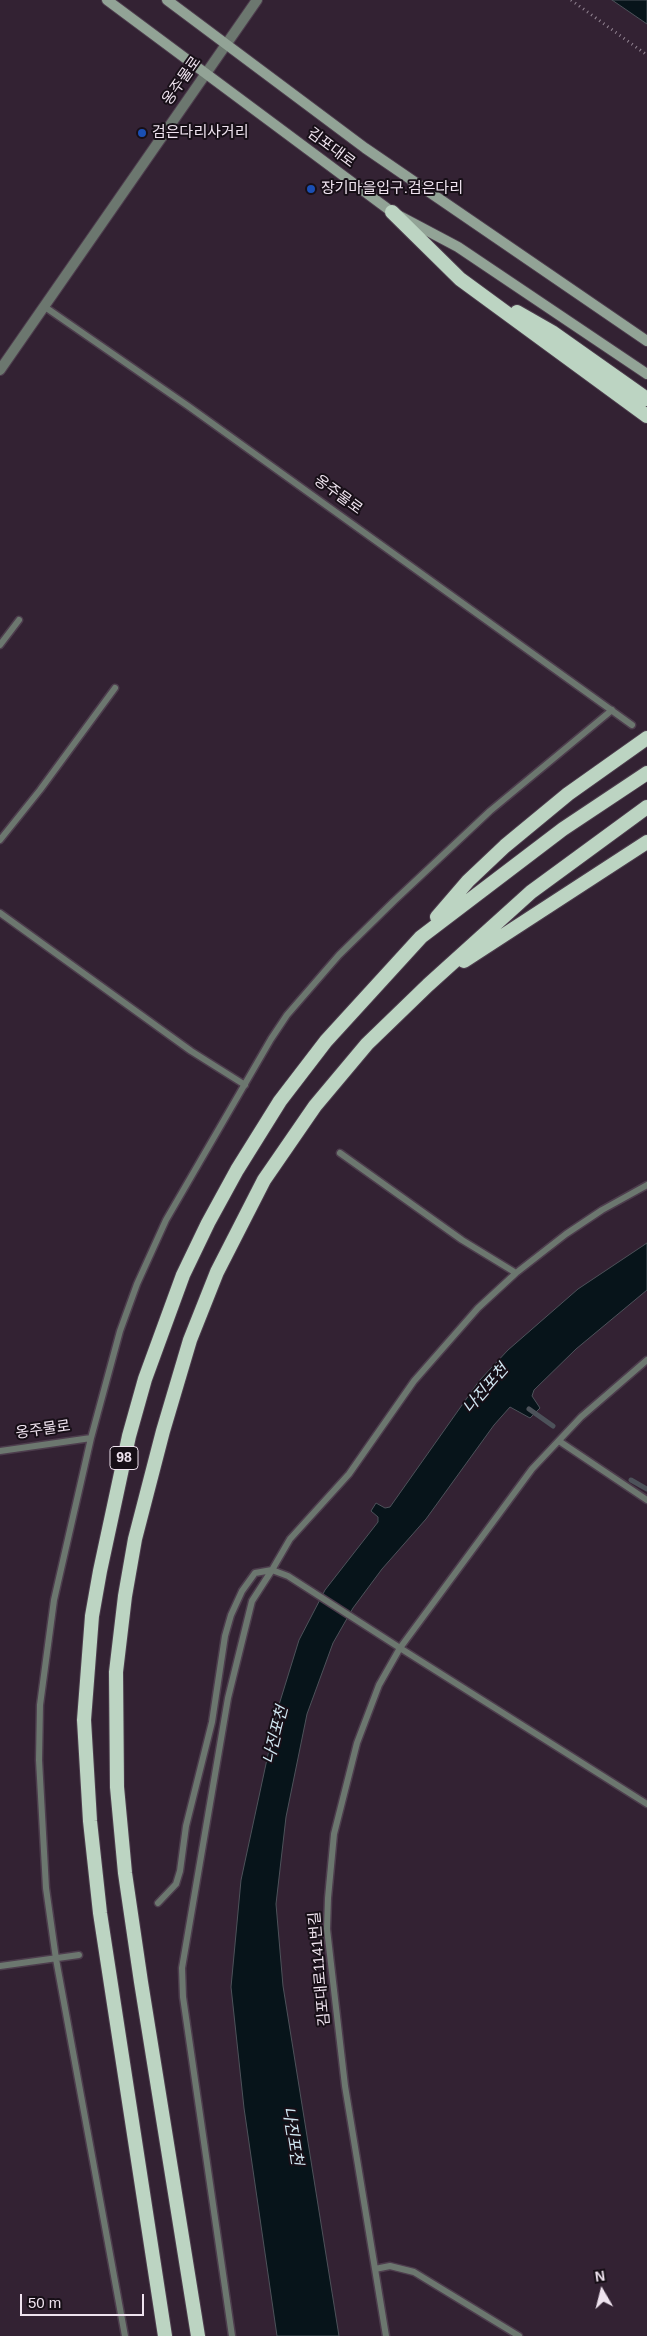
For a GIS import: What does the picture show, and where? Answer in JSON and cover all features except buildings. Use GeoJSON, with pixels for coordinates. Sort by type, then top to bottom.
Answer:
{"type":"FeatureCollection","features":[{"type":"Feature","properties":{"kind":"highway"},"geometry":{"type":"LineString","coordinates":[[392,212],[460,279],[647,416]]}},
{"type":"Feature","properties":{"kind":"highway"},"geometry":{"type":"LineString","coordinates":[[460,279],[552,332],[647,399]]}},
{"type":"Feature","properties":{"kind":"highway"},"geometry":{"type":"LineString","coordinates":[[421,937],[468,881],[505,846],[568,794],[647,738]]}},
{"type":"Feature","properties":{"kind":"highway","name":"98"},"geometry":{"type":"LineString","coordinates":[[165,2336],[104,1942],[89,1812],[84,1720],[92,1616],[116,1493],[145,1379],[183,1275],[208,1223],[237,1170],[280,1101],[326,1041],[421,937],[563,829],[647,773]]}},
{"type":"Feature","properties":{"kind":"highway","name":"98"},"geometry":{"type":"LineString","coordinates":[[198,2336],[140,1972],[121,1825],[115,1722],[116,1672],[125,1596],[135,1539],[163,1431],[190,1340],[217,1272],[264,1180],[315,1106],[367,1044],[428,985],[530,892],[647,807]]}},
{"type":"Feature","properties":{"kind":"highway"},"geometry":{"type":"LineString","coordinates":[[428,985],[647,842]]}},
{"type":"Feature","properties":{"kind":"main road","name":"김포대로"},"geometry":{"type":"LineString","coordinates":[[107,0],[392,212],[458,247],[647,374]]}},
{"type":"Feature","properties":{"kind":"main road","name":"김포대로"},"geometry":{"type":"LineString","coordinates":[[167,0],[226,46],[365,148],[647,341]]}},
{"type":"Feature","properties":{"kind":"street","name":"옹주물로"},"geometry":{"type":"LineString","coordinates":[[0,370],[45,308],[257,0]]}},
{"type":"Feature","properties":{"kind":"lane","name":"옹주물로"},"geometry":{"type":"LineString","coordinates":[[45,308],[188,406],[632,725]]}},
{"type":"Feature","properties":{"kind":"lane"},"geometry":{"type":"LineString","coordinates":[[0,645],[19,620]]}},
{"type":"Feature","properties":{"kind":"lane"},"geometry":{"type":"LineString","coordinates":[[0,840],[40,790],[114,688]]}},
{"type":"Feature","properties":{"kind":"lane"},"geometry":{"type":"LineString","coordinates":[[125,2336],[56,1959],[46,1888],[41,1825],[40,1705],[54,1600],[91,1438],[120,1331],[152,1250],[189,1179],[287,1015],[339,955],[490,811],[612,710]]}},
{"type":"Feature","properties":{"kind":"lane"},"geometry":{"type":"LineString","coordinates":[[0,913],[191,1051],[245,1085]]}},
{"type":"Feature","properties":{"kind":"lane"},"geometry":{"type":"LineString","coordinates":[[340,1153],[462,1240],[516,1272]]}},
{"type":"Feature","properties":{"kind":"lane"},"geometry":{"type":"LineString","coordinates":[[232,2336],[184,2006],[182,1968],[228,1698],[244,1626],[252,1601],[290,1539],[349,1474],[414,1381],[478,1308],[516,1272],[594,1215],[647,1185]]}},
{"type":"Feature","properties":{"kind":"lane"},"geometry":{"type":"LineString","coordinates":[[647,1360],[603,1396],[559,1441],[647,1500]]}},
{"type":"Feature","properties":{"kind":"lane","name":"옹주물로"},"geometry":{"type":"LineString","coordinates":[[0,1451],[91,1438]]}},
{"type":"Feature","properties":{"kind":"lane","name":"김포대로1141번길"},"geometry":{"type":"LineString","coordinates":[[386,2336],[362,2200],[333,1992],[327,1929],[334,1834],[357,1743],[372,1700],[400,1648],[532,1469],[559,1441]]}},
{"type":"Feature","properties":{"kind":"lane"},"geometry":{"type":"LineString","coordinates":[[158,1903],[176,1884],[180,1871],[186,1826],[212,1722],[225,1636],[231,1615],[242,1591],[255,1573],[272,1570],[288,1576],[647,1804]]}},
{"type":"Feature","properties":{"kind":"lane"},"geometry":{"type":"LineString","coordinates":[[0,1966],[79,1955]]}},
{"type":"Feature","properties":{"kind":"lane"},"geometry":{"type":"LineString","coordinates":[[375,2269],[390,2266],[414,2272],[519,2336]]}},
{"type":"Feature","properties":{"kind":"path"},"geometry":{"type":"LineString","coordinates":[[571,0],[647,55]]}},
{"type":"Feature","properties":{"kind":"water"},"geometry":{"type":"Polygon","coordinates":[[[612,0],[647,0],[647,24],[612,0]]]}},
{"type":"Feature","properties":{"kind":"water","name":"나진포천"},"geometry":{"type":"Polygon","coordinates":[[[647,1243],[647,1290],[576,1349],[534,1390],[532,1396],[540,1408],[530,1418],[510,1407],[494,1425],[426,1519],[382,1569],[353,1608],[333,1643],[307,1714],[286,1817],[276,1904],[283,1986],[339,2336],[277,2336],[244,2108],[231,1987],[241,1880],[278,1708],[299,1640],[325,1590],[378,1522],[378,1517],[371,1511],[376,1503],[385,1508],[390,1507],[479,1381],[508,1350],[578,1289],[647,1243]]]}},
{"type":"Feature","properties":{"kind":"waterway"},"geometry":{"type":"LineString","coordinates":[[529,1409],[553,1426]]}},
{"type":"Feature","properties":{"kind":"waterway"},"geometry":{"type":"LineString","coordinates":[[631,1480],[647,1489]]}},
{"type":"Feature","properties":{"kind":"place","name":"검은다리사거리"},"geometry":{"type":"Point","coordinates":[142,133]}},
{"type":"Feature","properties":{"kind":"place","name":"장기마을입구.검은다리"},"geometry":{"type":"Point","coordinates":[311,189]}}]}
